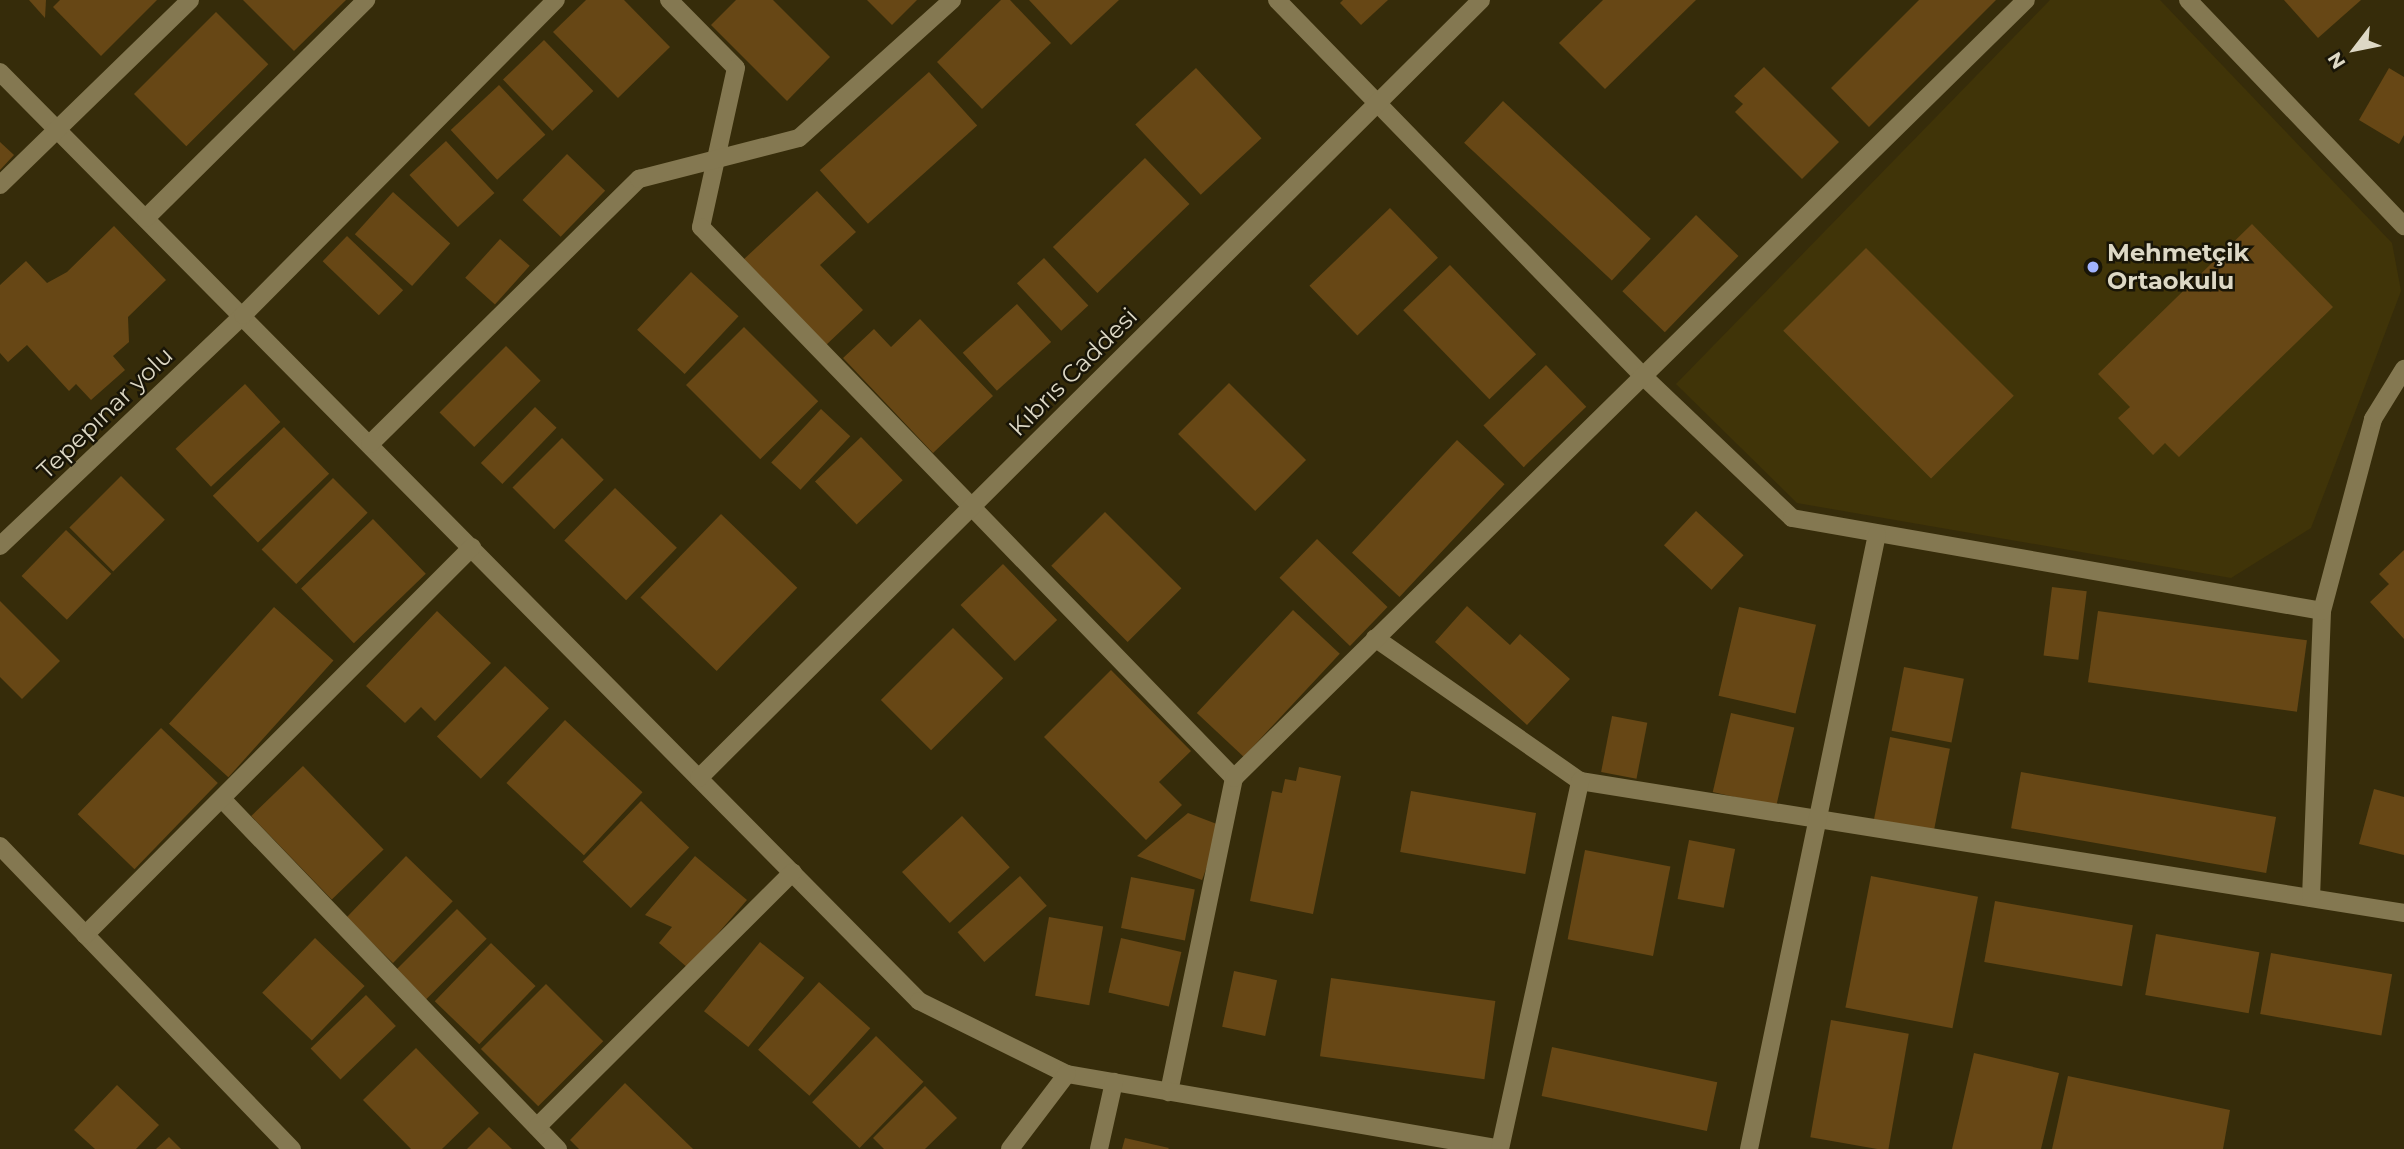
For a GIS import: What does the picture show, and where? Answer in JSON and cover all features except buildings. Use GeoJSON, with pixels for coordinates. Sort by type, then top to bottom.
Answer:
{"type":"FeatureCollection","features":[{"type":"Feature","properties":{"kind":"street"},"geometry":{"type":"LineString","coordinates":[[0,185],[190,0]]}},
{"type":"Feature","properties":{"kind":"street"},"geometry":{"type":"LineString","coordinates":[[146,218],[366,0]]}},
{"type":"Feature","properties":{"kind":"street","name":"Tepepınar yolu"},"geometry":{"type":"LineString","coordinates":[[0,546],[243,315],[556,0]]}},
{"type":"Feature","properties":{"kind":"street"},"geometry":{"type":"LineString","coordinates":[[669,0],[736,68],[701,227],[1234,778]]}},
{"type":"Feature","properties":{"kind":"street"},"geometry":{"type":"LineString","coordinates":[[370,444],[639,179],[799,138],[952,0]]}},
{"type":"Feature","properties":{"kind":"street"},"geometry":{"type":"LineString","coordinates":[[1277,0],[1643,376],[1792,518],[2322,611]]}},
{"type":"Feature","properties":{"kind":"street","name":"Kıbrıs Caddesi"},"geometry":{"type":"LineString","coordinates":[[699,778],[1481,0]]}},
{"type":"Feature","properties":{"kind":"street"},"geometry":{"type":"LineString","coordinates":[[1169,1092],[1234,778],[2025,0]]}},
{"type":"Feature","properties":{"kind":"street"},"geometry":{"type":"LineString","coordinates":[[2188,0],[2404,226]]}},
{"type":"Feature","properties":{"kind":"street"},"geometry":{"type":"LineString","coordinates":[[0,72],[919,1001],[1067,1074],[1438,1144],[1500,1149],[1580,781]]}},
{"type":"Feature","properties":{"kind":"street"},"geometry":{"type":"LineString","coordinates":[[2311,898],[2322,611],[2373,419],[2400,380]]}},
{"type":"Feature","properties":{"kind":"street"},"geometry":{"type":"LineString","coordinates":[[1749,1149],[1815,820],[1877,534]]}},
{"type":"Feature","properties":{"kind":"street"},"geometry":{"type":"LineString","coordinates":[[85,934],[223,800],[472,547]]}},
{"type":"Feature","properties":{"kind":"street"},"geometry":{"type":"LineString","coordinates":[[1375,638],[1580,781],[2404,913]]}},
{"type":"Feature","properties":{"kind":"street"},"geometry":{"type":"LineString","coordinates":[[223,800],[558,1149]]}},
{"type":"Feature","properties":{"kind":"street"},"geometry":{"type":"LineString","coordinates":[[0,846],[292,1149]]}},
{"type":"Feature","properties":{"kind":"street"},"geometry":{"type":"LineString","coordinates":[[537,1127],[793,872]]}},
{"type":"Feature","properties":{"kind":"street"},"geometry":{"type":"LineString","coordinates":[[1010,1149],[1067,1074]]}},
{"type":"Feature","properties":{"kind":"street"},"geometry":{"type":"LineString","coordinates":[[1098,1149],[1114,1082]]}},
{"type":"Feature","properties":{"kind":"shaded area","name":"Mehmetçik Ortaokulu"},"geometry":{"type":"Polygon","coordinates":[[[2050,0],[2160,0],[2392,243],[2401,291],[2311,528],[2231,578],[1797,503],[1676,384],[2050,0]]]}},
{"type":"Feature","properties":{"kind":"place","name":"Mehmetçik Ortaokulu"},"geometry":{"type":"Point","coordinates":[2093,267]}}]}
